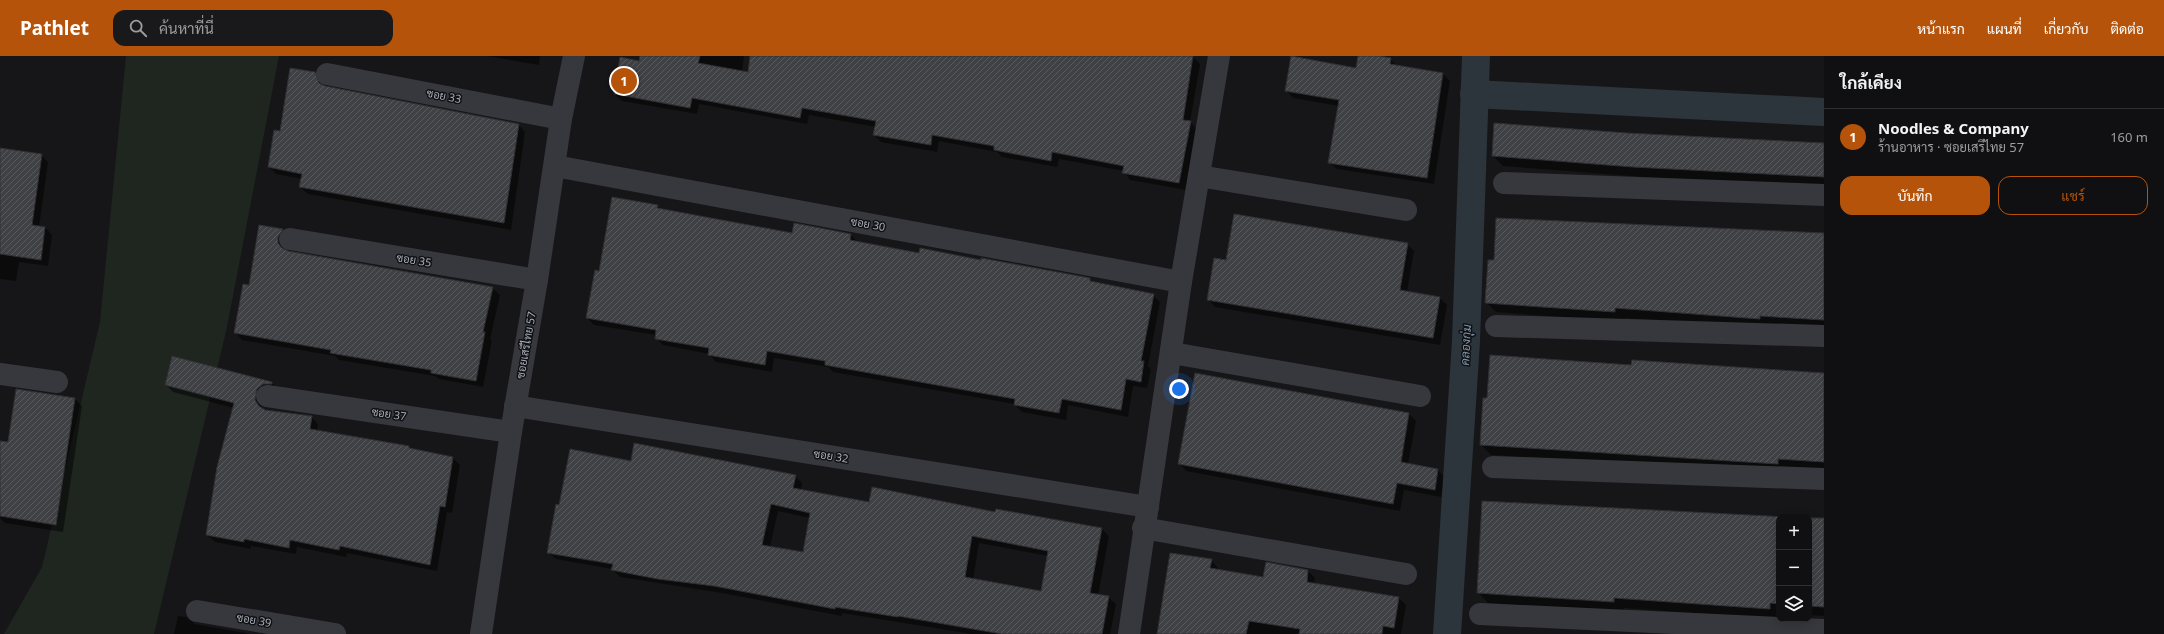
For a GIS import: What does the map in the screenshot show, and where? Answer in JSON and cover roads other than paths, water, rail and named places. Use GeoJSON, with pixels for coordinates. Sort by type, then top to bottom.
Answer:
{"type":"FeatureCollection","features":[{"type":"Feature","properties":{"kind":"street","name":"ซอยเสรีไทย 57"},"geometry":{"type":"LineString","coordinates":[[481,634],[515,406],[537,280],[561,119],[574,56]]}},
{"type":"Feature","properties":{"kind":"street"},"geometry":{"type":"LineString","coordinates":[[1129,634],[1144,528],[1172,353],[1181,282],[1219,56]]}},
{"type":"Feature","properties":{"kind":"street","name":"ซอย 33"},"geometry":{"type":"LineString","coordinates":[[327,74],[561,119]]}},
{"type":"Feature","properties":{"kind":"street","name":"ซอย 30"},"geometry":{"type":"LineString","coordinates":[[555,166],[1181,282]]}},
{"type":"Feature","properties":{"kind":"street"},"geometry":{"type":"LineString","coordinates":[[1199,176],[1406,210]]}},
{"type":"Feature","properties":{"kind":"street"},"geometry":{"type":"LineString","coordinates":[[1504,183],[1824,195]]}},
{"type":"Feature","properties":{"kind":"street","name":"ซอย 35"},"geometry":{"type":"LineString","coordinates":[[290,240],[537,280]]}},
{"type":"Feature","properties":{"kind":"street"},"geometry":{"type":"LineString","coordinates":[[1496,326],[1824,336]]}},
{"type":"Feature","properties":{"kind":"street"},"geometry":{"type":"LineString","coordinates":[[1172,353],[1420,396]]}},
{"type":"Feature","properties":{"kind":"street"},"geometry":{"type":"LineString","coordinates":[[0,374],[57,382]]}},
{"type":"Feature","properties":{"kind":"street","name":"ซอย 37"},"geometry":{"type":"LineString","coordinates":[[267,396],[511,432]]}},
{"type":"Feature","properties":{"kind":"street","name":"ซอย 32"},"geometry":{"type":"LineString","coordinates":[[515,406],[1148,506]]}},
{"type":"Feature","properties":{"kind":"street"},"geometry":{"type":"LineString","coordinates":[[1493,467],[1824,479]]}},
{"type":"Feature","properties":{"kind":"street"},"geometry":{"type":"LineString","coordinates":[[1144,528],[1406,574]]}},
{"type":"Feature","properties":{"kind":"street","name":"ซอย 39"},"geometry":{"type":"LineString","coordinates":[[197,611],[334,634]]}},
{"type":"Feature","properties":{"kind":"street"},"geometry":{"type":"LineString","coordinates":[[1480,614],[1824,630]]}},
{"type":"Feature","properties":{"kind":"waterway","name":"คลองกุ่ม"},"geometry":{"type":"LineString","coordinates":[[1447,634],[1466,341],[1476,56]]}},
{"type":"Feature","properties":{"kind":"waterway"},"geometry":{"type":"LineString","coordinates":[[1474,94],[1824,112]]}},
{"type":"Feature","properties":{"kind":"place","name":"Noodles & Company"},"geometry":{"type":"Point","coordinates":[624,81]}}]}
